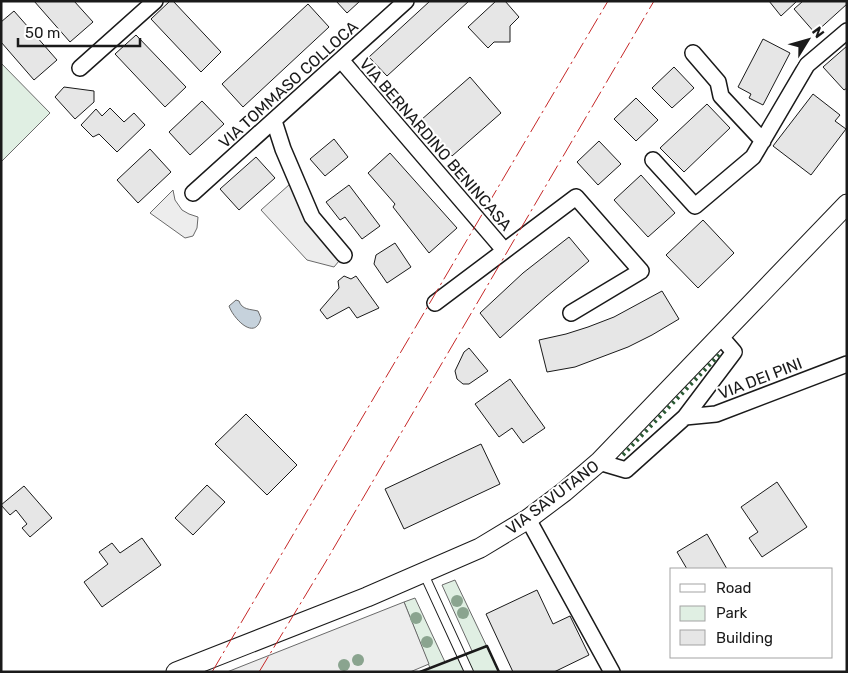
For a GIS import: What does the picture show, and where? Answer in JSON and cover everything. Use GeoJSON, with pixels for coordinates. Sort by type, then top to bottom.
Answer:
{"type":"FeatureCollection","features":[{"type":"Feature","properties":{"kind":"street"},"geometry":{"type":"LineString","coordinates":[[80,68],[154,1]]}},
{"type":"Feature","properties":{"kind":"street","name":"VIA TOMMASO COLLOCA"},"geometry":{"type":"LineString","coordinates":[[193,193],[406,1]]}},
{"type":"Feature","properties":{"kind":"street"},"geometry":{"type":"LineString","coordinates":[[653,160],[695,206],[753,157],[807,65],[847,31]]}},
{"type":"Feature","properties":{"kind":"street"},"geometry":{"type":"LineString","coordinates":[[692,53],[718,82],[721,96],[763,141]]}},
{"type":"Feature","properties":{"kind":"street","name":"VIA BERNARDINO BENINCASA"},"geometry":{"type":"LineString","coordinates":[[341,60],[504,250]]}},
{"type":"Feature","properties":{"kind":"street"},"geometry":{"type":"LineString","coordinates":[[274,120],[283,149],[312,217],[344,255]]}},
{"type":"Feature","properties":{"kind":"street"},"geometry":{"type":"LineString","coordinates":[[435,303],[576,197],[641,271],[571,313]]}},
{"type":"Feature","properties":{"kind":"street","name":"VIA SAVUTANO"},"geometry":{"type":"LineString","coordinates":[[176,672],[367,597],[480,548],[528,519],[564,492],[598,462],[721,337],[847,204]]}},
{"type":"Feature","properties":{"kind":"street"},"geometry":{"type":"LineString","coordinates":[[598,462],[626,470],[684,417],[734,352],[721,337]]}},
{"type":"Feature","properties":{"kind":"street","name":"VIA DEI PINI"},"geometry":{"type":"LineString","coordinates":[[684,417],[716,414],[847,364]]}},
{"type":"Feature","properties":{"kind":"street"},"geometry":{"type":"LineString","coordinates":[[528,519],[612,672]]}},
{"type":"Feature","properties":{"kind":"lane"},"geometry":{"type":"LineString","coordinates":[[423,572],[469,672]]}},
{"type":"Feature","properties":{"kind":"green space"},"geometry":{"type":"Polygon","coordinates":[[[1,63],[50,113],[1,162],[1,63]]]}},
{"type":"Feature","properties":{"kind":"green space"},"geometry":{"type":"Polygon","coordinates":[[[455,580],[499,672],[420,672],[430,668],[404,602],[415,598],[445,662],[472,651],[442,585],[455,580]]]}},
{"type":"Feature","properties":{"kind":"shaded area"},"geometry":{"type":"Polygon","coordinates":[[[290,184],[344,255],[334,267],[307,260],[261,210],[290,184]]]}},
{"type":"Feature","properties":{"kind":"shaded area"},"geometry":{"type":"Polygon","coordinates":[[[173,190],[175,200],[182,210],[198,217],[197,228],[193,236],[185,238],[150,213],[173,190]]]}},
{"type":"Feature","properties":{"kind":"shaded area"},"geometry":{"type":"Polygon","coordinates":[[[236,300],[244,308],[258,311],[261,318],[258,325],[254,328],[249,328],[239,321],[229,306],[236,300]]]}},
{"type":"Feature","properties":{"kind":"shaded area"},"geometry":{"type":"Polygon","coordinates":[[[404,602],[429,664],[410,672],[227,672],[404,602]]]}},
{"type":"Feature","properties":{"kind":"building"},"geometry":{"type":"Polygon","coordinates":[[[34,1],[74,1],[93,22],[70,42],[34,1]]]}},
{"type":"Feature","properties":{"kind":"building"},"geometry":{"type":"Polygon","coordinates":[[[170,1],[173,1],[221,52],[201,72],[151,19],[170,1]]]}},
{"type":"Feature","properties":{"kind":"building"},"geometry":{"type":"Polygon","coordinates":[[[336,1],[360,1],[347,13],[336,1]]]}},
{"type":"Feature","properties":{"kind":"building"},"geometry":{"type":"Polygon","coordinates":[[[430,1],[469,1],[387,76],[369,57],[430,1]]]}},
{"type":"Feature","properties":{"kind":"building"},"geometry":{"type":"Polygon","coordinates":[[[496,1],[505,1],[519,17],[510,26],[510,42],[494,42],[488,48],[468,27],[496,1]]]}},
{"type":"Feature","properties":{"kind":"building"},"geometry":{"type":"Polygon","coordinates":[[[769,1],[797,1],[781,16],[769,1]]]}},
{"type":"Feature","properties":{"kind":"building"},"geometry":{"type":"Polygon","coordinates":[[[803,1],[847,1],[847,4],[815,33],[794,9],[803,1]]]}},
{"type":"Feature","properties":{"kind":"building"},"geometry":{"type":"Polygon","coordinates":[[[308,4],[329,27],[243,107],[222,84],[308,4]]]}},
{"type":"Feature","properties":{"kind":"building"},"geometry":{"type":"Polygon","coordinates":[[[14,11],[57,60],[34,80],[1,42],[1,22],[14,11]]]}},
{"type":"Feature","properties":{"kind":"building"},"geometry":{"type":"Polygon","coordinates":[[[136,35],[186,87],[165,107],[115,54],[136,35]]]}},
{"type":"Feature","properties":{"kind":"building"},"geometry":{"type":"Polygon","coordinates":[[[763,39],[790,53],[763,105],[749,98],[751,94],[738,87],[763,39]]]}},
{"type":"Feature","properties":{"kind":"building"},"geometry":{"type":"Polygon","coordinates":[[[847,46],[847,88],[844,90],[823,67],[847,46]]]}},
{"type":"Feature","properties":{"kind":"building"},"geometry":{"type":"Polygon","coordinates":[[[674,67],[694,88],[672,108],[652,88],[674,67]]]}},
{"type":"Feature","properties":{"kind":"building"},"geometry":{"type":"Polygon","coordinates":[[[470,77],[501,113],[452,156],[421,120],[470,77]]]}},
{"type":"Feature","properties":{"kind":"building"},"geometry":{"type":"Polygon","coordinates":[[[64,87],[94,91],[94,102],[75,119],[55,97],[64,87]]]}},
{"type":"Feature","properties":{"kind":"building"},"geometry":{"type":"Polygon","coordinates":[[[813,94],[840,115],[835,121],[846,129],[811,175],[773,146],[813,94]]]}},
{"type":"Feature","properties":{"kind":"building"},"geometry":{"type":"Polygon","coordinates":[[[636,98],[658,120],[636,141],[614,119],[636,98]]]}},
{"type":"Feature","properties":{"kind":"building"},"geometry":{"type":"Polygon","coordinates":[[[202,101],[224,124],[190,155],[169,132],[202,101]]]}},
{"type":"Feature","properties":{"kind":"building"},"geometry":{"type":"Polygon","coordinates":[[[707,104],[730,128],[684,172],[660,148],[707,104]]]}},
{"type":"Feature","properties":{"kind":"building"},"geometry":{"type":"Polygon","coordinates":[[[110,108],[124,122],[134,113],[145,125],[117,152],[99,134],[93,137],[81,125],[96,109],[102,116],[110,108]]]}},
{"type":"Feature","properties":{"kind":"building"},"geometry":{"type":"Polygon","coordinates":[[[334,139],[348,157],[325,176],[310,159],[334,139]]]}},
{"type":"Feature","properties":{"kind":"building"},"geometry":{"type":"Polygon","coordinates":[[[599,141],[621,164],[598,185],[577,162],[599,141]]]}},
{"type":"Feature","properties":{"kind":"building"},"geometry":{"type":"Polygon","coordinates":[[[150,149],[171,172],[138,203],[117,180],[150,149]]]}},
{"type":"Feature","properties":{"kind":"building"},"geometry":{"type":"Polygon","coordinates":[[[390,153],[457,228],[429,253],[393,207],[395,204],[368,173],[390,153]]]}},
{"type":"Feature","properties":{"kind":"building"},"geometry":{"type":"Polygon","coordinates":[[[256,157],[275,178],[239,210],[220,189],[256,157]]]}},
{"type":"Feature","properties":{"kind":"building"},"geometry":{"type":"Polygon","coordinates":[[[641,175],[675,213],[648,237],[614,200],[641,175]]]}},
{"type":"Feature","properties":{"kind":"building"},"geometry":{"type":"Polygon","coordinates":[[[349,185],[380,226],[362,239],[345,217],[340,220],[326,202],[349,185]]]}},
{"type":"Feature","properties":{"kind":"building"},"geometry":{"type":"Polygon","coordinates":[[[703,220],[734,253],[698,288],[666,255],[703,220]]]}},
{"type":"Feature","properties":{"kind":"building"},"geometry":{"type":"Polygon","coordinates":[[[569,237],[589,261],[500,338],[480,313],[523,273],[569,237]]]}},
{"type":"Feature","properties":{"kind":"building"},"geometry":{"type":"Polygon","coordinates":[[[395,243],[411,267],[387,283],[374,264],[376,255],[395,243]]]}},
{"type":"Feature","properties":{"kind":"building"},"geometry":{"type":"Polygon","coordinates":[[[344,276],[351,279],[356,276],[379,308],[357,318],[349,307],[327,319],[320,310],[339,288],[338,281],[344,276]]]}},
{"type":"Feature","properties":{"kind":"building"},"geometry":{"type":"Polygon","coordinates":[[[662,291],[679,319],[628,347],[575,367],[547,372],[539,340],[566,334],[614,317],[662,291]]]}},
{"type":"Feature","properties":{"kind":"building"},"geometry":{"type":"Polygon","coordinates":[[[469,348],[488,371],[469,384],[463,384],[457,379],[455,371],[464,352],[469,348]]]}},
{"type":"Feature","properties":{"kind":"building"},"geometry":{"type":"Polygon","coordinates":[[[510,379],[545,428],[523,443],[512,428],[499,437],[475,404],[510,379]]]}},
{"type":"Feature","properties":{"kind":"building"},"geometry":{"type":"Polygon","coordinates":[[[246,414],[297,465],[267,495],[215,444],[246,414]]]}},
{"type":"Feature","properties":{"kind":"building"},"geometry":{"type":"Polygon","coordinates":[[[481,444],[500,484],[404,529],[385,489],[481,444]]]}},
{"type":"Feature","properties":{"kind":"building"},"geometry":{"type":"Polygon","coordinates":[[[777,482],[807,527],[762,557],[749,538],[758,532],[741,507],[777,482]]]}},
{"type":"Feature","properties":{"kind":"building"},"geometry":{"type":"Polygon","coordinates":[[[207,485],[225,502],[193,535],[175,518],[207,485]]]}},
{"type":"Feature","properties":{"kind":"building"},"geometry":{"type":"Polygon","coordinates":[[[24,486],[52,518],[30,537],[22,528],[27,524],[16,510],[10,515],[1,505],[24,486]]]}},
{"type":"Feature","properties":{"kind":"building"},"geometry":{"type":"Polygon","coordinates":[[[707,534],[726,568],[686,568],[677,552],[707,534]]]}},
{"type":"Feature","properties":{"kind":"building"},"geometry":{"type":"Polygon","coordinates":[[[142,538],[161,565],[102,607],[84,582],[108,564],[99,552],[112,543],[120,553],[142,538]]]}},
{"type":"Feature","properties":{"kind":"building"},"geometry":{"type":"Polygon","coordinates":[[[537,590],[553,624],[570,616],[589,655],[554,672],[513,672],[486,614],[537,590]]]}},
{"type":"Feature","properties":{"kind":"hedge"},"geometry":{"type":"LineString","coordinates":[[623,455],[721,353]]}},
{"type":"Feature","properties":{"kind":"wall"},"geometry":{"type":"LineString","coordinates":[[420,672],[487,646],[499,672]]}},
{"type":"Feature","properties":{"kind":"power"},"geometry":{"type":"LineString","coordinates":[[212,672],[608,1]]}},
{"type":"Feature","properties":{"kind":"power"},"geometry":{"type":"LineString","coordinates":[[259,672],[325,563],[654,1]]}}]}
